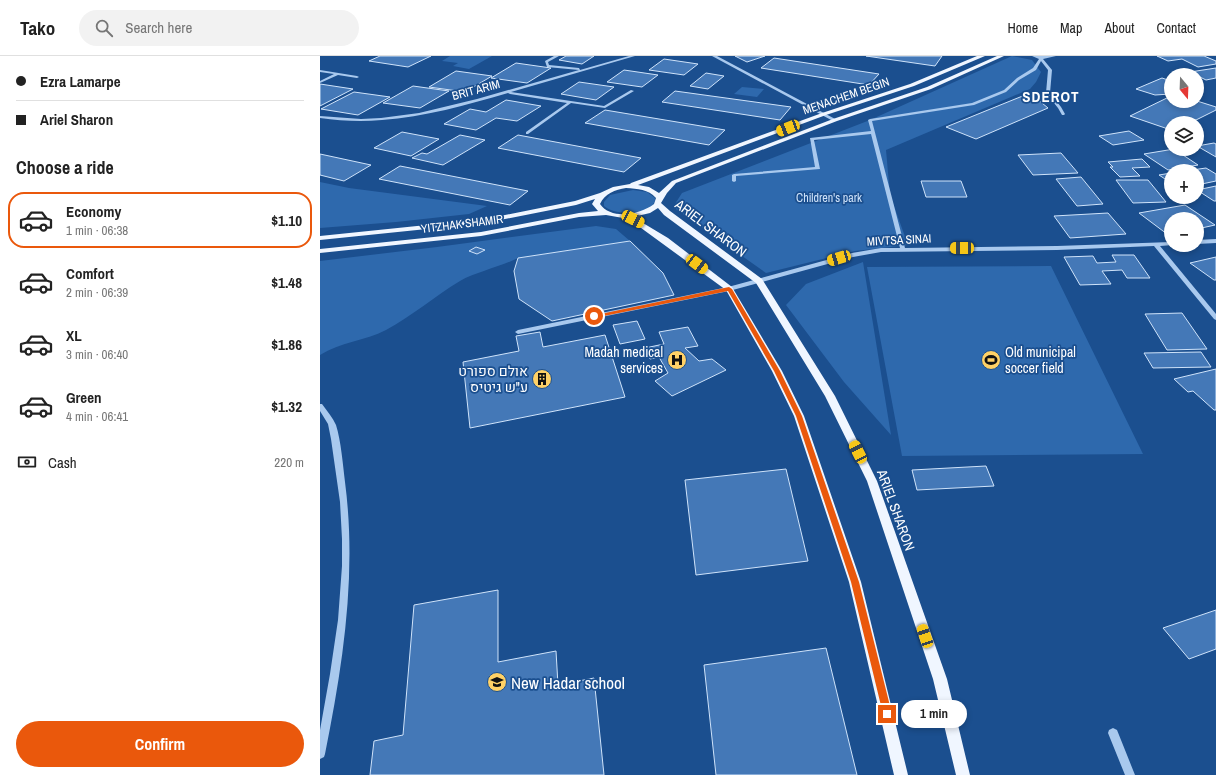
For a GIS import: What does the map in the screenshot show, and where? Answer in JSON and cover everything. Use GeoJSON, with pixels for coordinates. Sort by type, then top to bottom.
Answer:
{"type":"FeatureCollection","features":[{"type":"Feature","properties":{"kind":"main road","name":"MENACHEM BEGIN"},"geometry":{"type":"LineString","coordinates":[[601,195],[609,190],[650,180],[824,114],[912,85],[982,56]]}},
{"type":"Feature","properties":{"kind":"main road","name":"MENACHEM BEGIN"},"geometry":{"type":"LineString","coordinates":[[659,201],[674,182],[835,120],[929,88],[1001,56]]}},
{"type":"Feature","properties":{"kind":"main road","name":"ARIEL SHARON"},"geometry":{"type":"LineString","coordinates":[[625,186],[648,188],[658,194],[659,201],[667,213],[759,281],[830,396],[872,481],[940,679],[963,775]]}},
{"type":"Feature","properties":{"kind":"main road"},"geometry":{"type":"LineString","coordinates":[[601,195],[597,199],[596,204],[599,209],[606,213]]}},
{"type":"Feature","properties":{"kind":"main road","name":"YITZHAK SHAMIR"},"geometry":{"type":"LineString","coordinates":[[320,238],[485,221],[576,203],[601,195]]}},
{"type":"Feature","properties":{"kind":"main road"},"geometry":{"type":"LineString","coordinates":[[625,216],[645,212],[659,201]]}},
{"type":"Feature","properties":{"kind":"main road","name":"YITZHAK SHAMIR"},"geometry":{"type":"LineString","coordinates":[[320,251],[481,234],[579,215],[606,213],[625,216]]}},
{"type":"Feature","properties":{"kind":"main road"},"geometry":{"type":"LineString","coordinates":[[625,216],[640,223],[665,240],[729,289],[777,371],[799,416],[824,486],[857,589],[901,775]]}},
{"type":"Feature","properties":{"kind":"street"},"geometry":{"type":"LineString","coordinates":[[557,56],[546,62],[548,66],[583,70]]}},
{"type":"Feature","properties":{"kind":"street","name":"BRIT ARIM"},"geometry":{"type":"LineString","coordinates":[[320,117],[358,121],[404,118],[508,92],[633,56]]}},
{"type":"Feature","properties":{"kind":"street"},"geometry":{"type":"LineString","coordinates":[[714,56],[835,120]]}},
{"type":"Feature","properties":{"kind":"street"},"geometry":{"type":"LineString","coordinates":[[1034,56],[1054,56]]}},
{"type":"Feature","properties":{"kind":"street"},"geometry":{"type":"LineString","coordinates":[[1042,57],[1050,70],[1048,93],[1063,114]]}},
{"type":"Feature","properties":{"kind":"street"},"geometry":{"type":"LineString","coordinates":[[903,249],[870,120],[973,104],[1005,92],[1018,79],[1035,69],[1042,57]]}},
{"type":"Feature","properties":{"kind":"street"},"geometry":{"type":"LineString","coordinates":[[320,71],[357,77]]}},
{"type":"Feature","properties":{"kind":"street"},"geometry":{"type":"LineString","coordinates":[[320,82],[338,74]]}},
{"type":"Feature","properties":{"kind":"street"},"geometry":{"type":"LineString","coordinates":[[508,92],[569,103],[605,107],[632,91]]}},
{"type":"Feature","properties":{"kind":"street"},"geometry":{"type":"LineString","coordinates":[[528,133],[569,103]]}},
{"type":"Feature","properties":{"kind":"street"},"geometry":{"type":"LineString","coordinates":[[734,181],[734,175],[818,168],[812,139],[873,132]]}},
{"type":"Feature","properties":{"kind":"street"},"geometry":{"type":"LineString","coordinates":[[1204,242],[1216,241]]}},
{"type":"Feature","properties":{"kind":"street","name":"MIVTSA SINAI"},"geometry":{"type":"LineString","coordinates":[[518,332],[729,289],[852,255],[903,249],[1057,248],[1164,244]]}},
{"type":"Feature","properties":{"kind":"street"},"geometry":{"type":"LineString","coordinates":[[1156,245],[1216,318]]}},
{"type":"Feature","properties":{"kind":"street"},"geometry":{"type":"LineString","coordinates":[[320,406],[332,424],[335,439],[340,472],[346,538],[344,592],[334,680],[320,754]]}},
{"type":"Feature","properties":{"kind":"street"},"geometry":{"type":"LineString","coordinates":[[1112,732],[1130,775]]}},
{"type":"Feature","properties":{"kind":"green space"},"geometry":{"type":"Polygon","coordinates":[[[450,56],[492,56],[469,69],[453,66],[458,63],[442,61],[450,56]]]}},
{"type":"Feature","properties":{"kind":"green space","name":"Children's park"},"geometry":{"type":"Polygon","coordinates":[[[1012,56],[1032,60],[1041,72],[1036,82],[1030,89],[886,150],[890,195],[908,245],[855,251],[766,273],[673,207],[682,193],[870,120],[1012,56]]]}},
{"type":"Feature","properties":{"kind":"green space"},"geometry":{"type":"Polygon","coordinates":[[[742,87],[764,89],[757,97],[734,94],[742,87]]]}},
{"type":"Feature","properties":{"kind":"green space"},"geometry":{"type":"Polygon","coordinates":[[[320,182],[349,188],[487,206],[469,214],[320,228],[320,182]]]}},
{"type":"Feature","properties":{"kind":"green space"},"geometry":{"type":"Polygon","coordinates":[[[633,190],[647,192],[655,198],[649,209],[642,212],[625,213],[617,212],[604,206],[604,202],[610,195],[633,190]]]}},
{"type":"Feature","properties":{"kind":"green space"},"geometry":{"type":"Polygon","coordinates":[[[596,226],[616,229],[630,241],[518,258],[460,281],[405,319],[378,334],[336,347],[320,355],[320,261],[596,226]]]}},
{"type":"Feature","properties":{"kind":"green space"},"geometry":{"type":"Polygon","coordinates":[[[863,262],[891,435],[844,382],[786,305],[806,284],[863,262]]]}},
{"type":"Feature","properties":{"kind":"green space","name":"Old municipal soccer field"},"geometry":{"type":"Polygon","coordinates":[[[1051,266],[1143,454],[902,456],[867,267],[1051,266]]]}},
{"type":"Feature","properties":{"kind":"building"},"geometry":{"type":"Polygon","coordinates":[[[380,56],[431,56],[408,67],[369,61],[380,56]]]}},
{"type":"Feature","properties":{"kind":"building"},"geometry":{"type":"Polygon","coordinates":[[[566,56],[594,56],[582,64],[559,60],[566,56]]]}},
{"type":"Feature","properties":{"kind":"building"},"geometry":{"type":"Polygon","coordinates":[[[735,56],[765,56],[747,62],[735,56]]]}},
{"type":"Feature","properties":{"kind":"building"},"geometry":{"type":"Polygon","coordinates":[[[866,56],[942,56],[935,66],[866,56]]]}},
{"type":"Feature","properties":{"kind":"building"},"geometry":{"type":"Polygon","coordinates":[[[1157,56],[1204,56],[1216,61],[1216,64],[1198,67],[1182,59],[1168,61],[1157,56]]]}},
{"type":"Feature","properties":{"kind":"building"},"geometry":{"type":"Polygon","coordinates":[[[774,58],[879,74],[869,85],[761,68],[774,58]]]}},
{"type":"Feature","properties":{"kind":"building"},"geometry":{"type":"Polygon","coordinates":[[[664,59],[698,64],[684,75],[649,70],[664,59]]]}},
{"type":"Feature","properties":{"kind":"building"},"geometry":{"type":"Polygon","coordinates":[[[516,63],[551,68],[527,83],[491,78],[516,63]]]}},
{"type":"Feature","properties":{"kind":"building"},"geometry":{"type":"Polygon","coordinates":[[[1216,68],[1216,78],[1204,79],[1204,70],[1216,68]]]}},
{"type":"Feature","properties":{"kind":"building"},"geometry":{"type":"Polygon","coordinates":[[[624,70],[658,75],[642,87],[607,82],[624,70]]]}},
{"type":"Feature","properties":{"kind":"building"},"geometry":{"type":"Polygon","coordinates":[[[456,71],[492,76],[465,92],[429,87],[456,71]]]}},
{"type":"Feature","properties":{"kind":"building"},"geometry":{"type":"Polygon","coordinates":[[[706,73],[724,76],[708,89],[690,86],[706,73]]]}},
{"type":"Feature","properties":{"kind":"building"},"geometry":{"type":"Polygon","coordinates":[[[1162,78],[1164,79],[1164,94],[1155,95],[1136,89],[1162,78]]]}},
{"type":"Feature","properties":{"kind":"building"},"geometry":{"type":"Polygon","coordinates":[[[579,82],[614,87],[596,100],[561,94],[579,82]]]}},
{"type":"Feature","properties":{"kind":"building"},"geometry":{"type":"Polygon","coordinates":[[[320,84],[353,89],[320,106],[320,84]]]}},
{"type":"Feature","properties":{"kind":"building"},"geometry":{"type":"Polygon","coordinates":[[[413,86],[449,91],[420,108],[383,103],[413,86]]]}},
{"type":"Feature","properties":{"kind":"building"},"geometry":{"type":"Polygon","coordinates":[[[675,91],[791,107],[780,120],[662,102],[675,91]]]}},
{"type":"Feature","properties":{"kind":"building"},"geometry":{"type":"Polygon","coordinates":[[[354,92],[390,97],[358,115],[321,109],[354,92]]]}},
{"type":"Feature","properties":{"kind":"building"},"geometry":{"type":"Polygon","coordinates":[[[1030,93],[1048,108],[976,139],[946,127],[1030,93]]]}},
{"type":"Feature","properties":{"kind":"building"},"geometry":{"type":"Polygon","coordinates":[[[1164,99],[1164,108],[1204,108],[1204,103],[1216,107],[1216,110],[1204,116],[1164,116],[1164,128],[1130,116],[1164,99]]]}},
{"type":"Feature","properties":{"kind":"building"},"geometry":{"type":"Polygon","coordinates":[[[506,100],[541,106],[517,121],[496,118],[476,130],[444,124],[470,109],[486,112],[506,100]]]}},
{"type":"Feature","properties":{"kind":"building"},"geometry":{"type":"Polygon","coordinates":[[[605,110],[725,130],[709,145],[585,123],[605,110]]]}},
{"type":"Feature","properties":{"kind":"building"},"geometry":{"type":"Polygon","coordinates":[[[1129,131],[1144,140],[1113,145],[1099,136],[1129,131]]]}},
{"type":"Feature","properties":{"kind":"building"},"geometry":{"type":"Polygon","coordinates":[[[402,132],[439,139],[411,156],[374,148],[402,132]]]}},
{"type":"Feature","properties":{"kind":"building"},"geometry":{"type":"Polygon","coordinates":[[[460,135],[485,140],[443,165],[412,158],[422,153],[427,154],[460,135]]]}},
{"type":"Feature","properties":{"kind":"building"},"geometry":{"type":"Polygon","coordinates":[[[518,135],[641,158],[624,172],[498,148],[518,135]]]}},
{"type":"Feature","properties":{"kind":"building"},"geometry":{"type":"Polygon","coordinates":[[[1216,144],[1216,157],[1204,150],[1204,145],[1216,144]]]}},
{"type":"Feature","properties":{"kind":"building"},"geometry":{"type":"Polygon","coordinates":[[[1164,151],[1164,156],[1184,156],[1196,164],[1164,164],[1164,167],[1144,154],[1164,151]]]}},
{"type":"Feature","properties":{"kind":"building"},"geometry":{"type":"Polygon","coordinates":[[[1061,153],[1078,173],[1033,175],[1018,155],[1061,153]]]}},
{"type":"Feature","properties":{"kind":"building"},"geometry":{"type":"Polygon","coordinates":[[[320,154],[371,165],[344,181],[320,175],[320,154]]]}},
{"type":"Feature","properties":{"kind":"building"},"geometry":{"type":"Polygon","coordinates":[[[1142,159],[1150,167],[1132,168],[1140,176],[1120,177],[1110,167],[1113,167],[1108,162],[1142,159]]]}},
{"type":"Feature","properties":{"kind":"building"},"geometry":{"type":"Polygon","coordinates":[[[400,166],[528,191],[510,205],[379,179],[400,166]]]}},
{"type":"Feature","properties":{"kind":"building"},"geometry":{"type":"Polygon","coordinates":[[[1204,168],[1216,174],[1216,181],[1204,184],[1204,168]]]}},
{"type":"Feature","properties":{"kind":"building"},"geometry":{"type":"Polygon","coordinates":[[[1164,174],[1164,178],[1159,175],[1164,174]]]}},
{"type":"Feature","properties":{"kind":"building"},"geometry":{"type":"Polygon","coordinates":[[[1081,177],[1103,204],[1077,206],[1056,179],[1081,177]]]}},
{"type":"Feature","properties":{"kind":"building"},"geometry":{"type":"Polygon","coordinates":[[[1116,180],[1148,180],[1164,200],[1164,202],[1133,203],[1116,180]]]}},
{"type":"Feature","properties":{"kind":"building"},"geometry":{"type":"Polygon","coordinates":[[[921,181],[961,181],[967,197],[926,197],[921,181]]]}},
{"type":"Feature","properties":{"kind":"building"},"geometry":{"type":"Polygon","coordinates":[[[1216,186],[1216,201],[1204,195],[1204,189],[1216,186]]]}},
{"type":"Feature","properties":{"kind":"building"},"geometry":{"type":"Polygon","coordinates":[[[1185,205],[1196,212],[1164,212],[1164,232],[1139,213],[1185,205]]]}},
{"type":"Feature","properties":{"kind":"building"},"geometry":{"type":"Polygon","coordinates":[[[1108,213],[1126,234],[1070,238],[1054,216],[1108,213]]]}},
{"type":"Feature","properties":{"kind":"building"},"geometry":{"type":"Polygon","coordinates":[[[1204,218],[1215,225],[1204,227],[1204,218]]]}},
{"type":"Feature","properties":{"kind":"building"},"geometry":{"type":"Polygon","coordinates":[[[630,241],[663,273],[674,295],[552,321],[519,299],[514,271],[518,258],[630,241]]]}},
{"type":"Feature","properties":{"kind":"building"},"geometry":{"type":"Polygon","coordinates":[[[476,247],[485,250],[477,254],[469,251],[476,247]]]}},
{"type":"Feature","properties":{"kind":"building"},"geometry":{"type":"Polygon","coordinates":[[[1112,255],[1134,255],[1150,278],[1127,278],[1122,270],[1102,271],[1111,284],[1080,285],[1064,257],[1093,256],[1097,263],[1116,262],[1112,255]]]}},
{"type":"Feature","properties":{"kind":"building"},"geometry":{"type":"Polygon","coordinates":[[[1216,257],[1216,280],[1190,263],[1216,257]]]}},
{"type":"Feature","properties":{"kind":"building"},"geometry":{"type":"Polygon","coordinates":[[[1182,313],[1207,349],[1167,350],[1145,314],[1182,313]]]}},
{"type":"Feature","properties":{"kind":"building"},"geometry":{"type":"Polygon","coordinates":[[[637,321],[645,339],[620,344],[613,325],[637,321]]]}},
{"type":"Feature","properties":{"kind":"building"},"geometry":{"type":"Polygon","coordinates":[[[688,327],[698,346],[685,348],[699,361],[712,359],[726,370],[672,396],[655,381],[668,373],[659,357],[650,359],[645,348],[664,344],[659,332],[688,327]]]}},
{"type":"Feature","properties":{"kind":"building","name":"אולם ספורט ע\"ש גיטיס"},"geometry":{"type":"Polygon","coordinates":[[[540,332],[543,347],[605,335],[625,397],[470,428],[463,362],[519,351],[516,336],[540,332]]]}},
{"type":"Feature","properties":{"kind":"building"},"geometry":{"type":"Polygon","coordinates":[[[1201,352],[1211,367],[1153,368],[1144,353],[1201,352]]]}},
{"type":"Feature","properties":{"kind":"building"},"geometry":{"type":"Polygon","coordinates":[[[1216,369],[1216,410],[1214,410],[1193,391],[1188,392],[1174,379],[1216,369]]]}},
{"type":"Feature","properties":{"kind":"building"},"geometry":{"type":"Polygon","coordinates":[[[986,466],[994,486],[917,490],[912,470],[986,466]]]}},
{"type":"Feature","properties":{"kind":"building"},"geometry":{"type":"Polygon","coordinates":[[[786,469],[808,561],[696,575],[685,480],[786,469]]]}},
{"type":"Feature","properties":{"kind":"building"},"geometry":{"type":"Polygon","coordinates":[[[498,590],[498,662],[556,651],[558,685],[594,678],[604,775],[370,775],[374,741],[403,735],[414,605],[498,590]]]}},
{"type":"Feature","properties":{"kind":"building"},"geometry":{"type":"Polygon","coordinates":[[[1216,610],[1216,649],[1189,659],[1163,628],[1216,610]]]}},
{"type":"Feature","properties":{"kind":"building"},"geometry":{"type":"Polygon","coordinates":[[[826,648],[857,775],[716,775],[704,665],[826,648]]]}},
{"type":"Feature","properties":{"kind":"place","name":"Madah medical services"},"geometry":{"type":"Point","coordinates":[677,360]}},
{"type":"Feature","properties":{"kind":"place","name":"Old municipal soccer field"},"geometry":{"type":"Point","coordinates":[991,360]}},
{"type":"Feature","properties":{"kind":"place","name":"אולם ספורט ע\"ש גיטיס"},"geometry":{"type":"Point","coordinates":[542,379]}},
{"type":"Feature","properties":{"kind":"place","name":"New Hadar school"},"geometry":{"type":"Point","coordinates":[497,682]}},
{"type":"Feature","properties":{"kind":"district","name":"SDEROT"},"geometry":{"type":"Point","coordinates":[1051,96]}},
{"type":"Feature","properties":{"kind":"route"},"geometry":{"type":"LineString","coordinates":[[594,316],[729,289],[777,371],[799,416],[824,486],[855,582],[887,714]]}}]}
